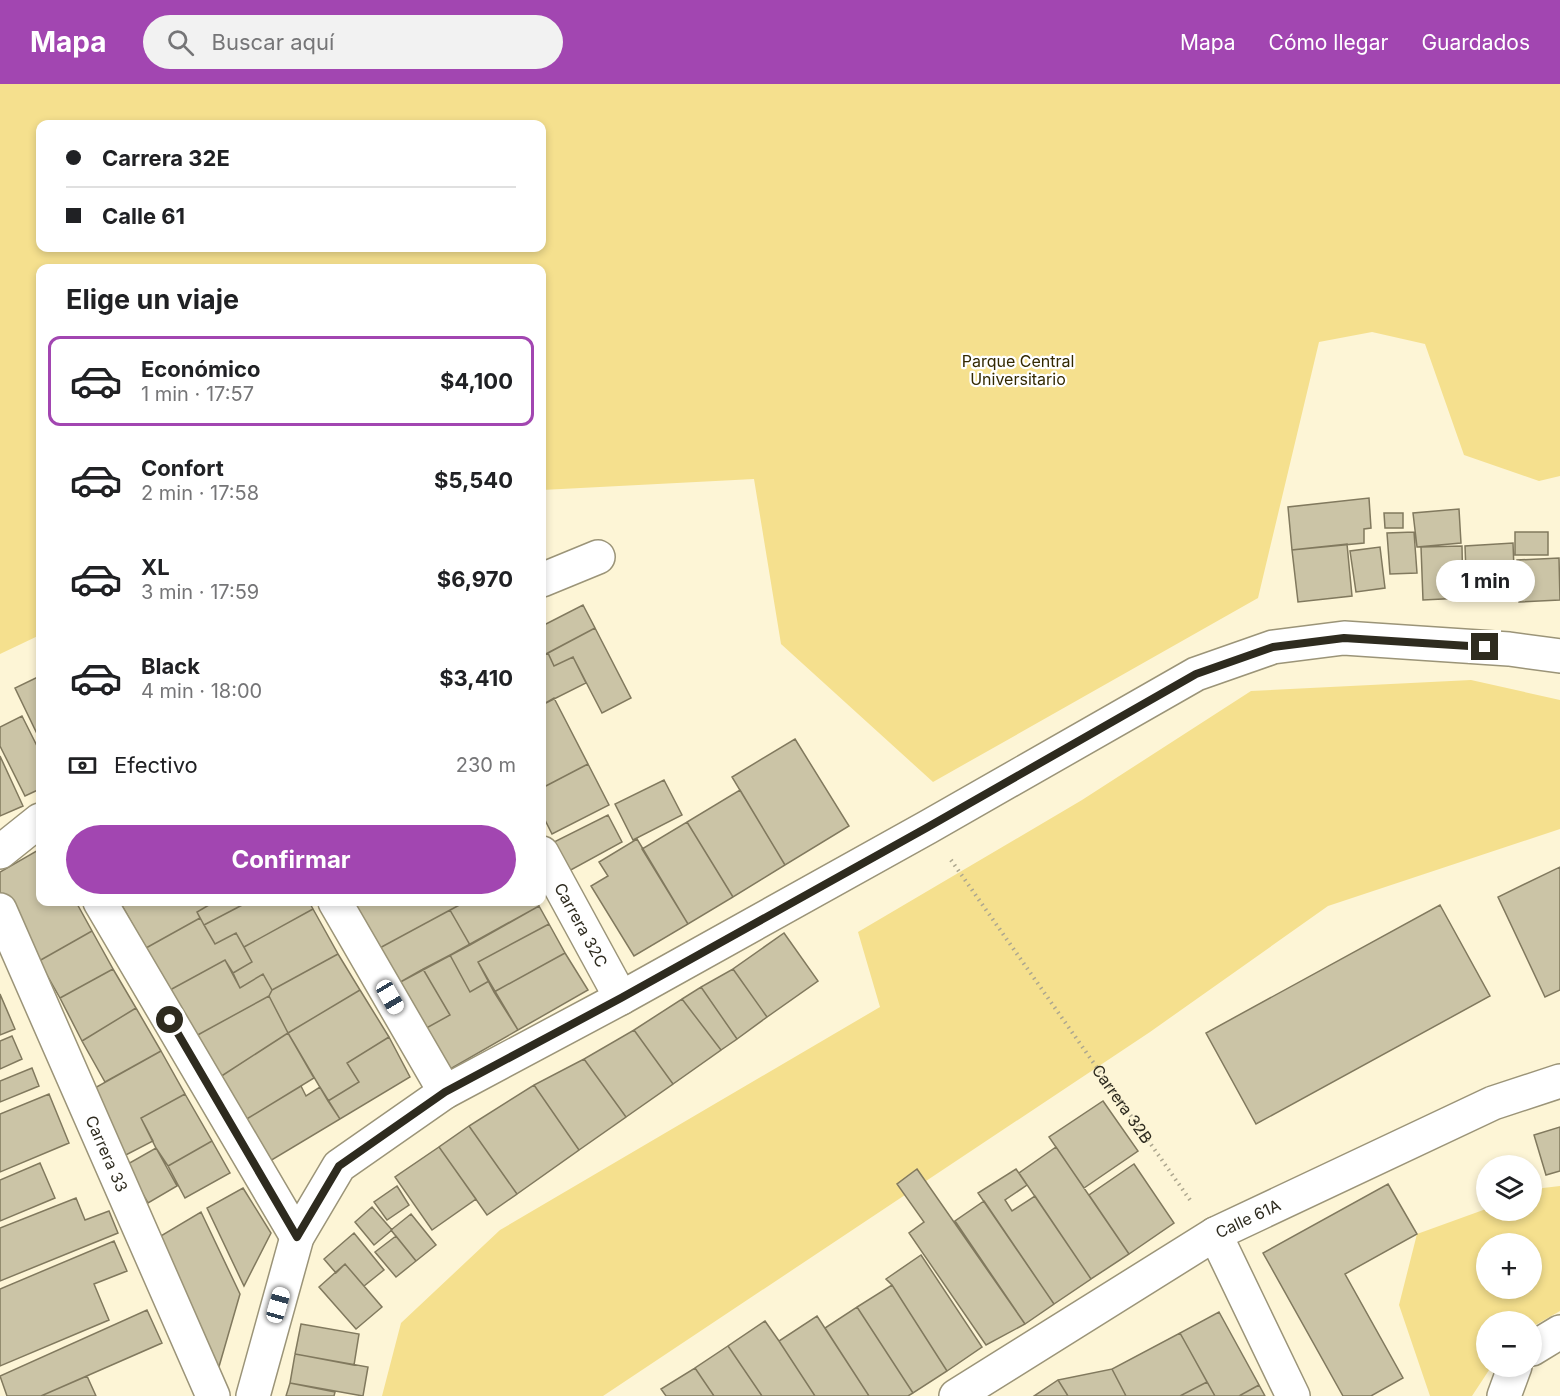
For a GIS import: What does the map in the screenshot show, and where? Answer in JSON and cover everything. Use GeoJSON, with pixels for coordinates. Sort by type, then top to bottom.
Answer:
{"type":"FeatureCollection","features":[{"type":"Feature","properties":{"kind":"street"},"geometry":{"type":"LineString","coordinates":[[546,578],[598,557]]}},
{"type":"Feature","properties":{"kind":"street"},"geometry":{"type":"LineString","coordinates":[[253,1396],[297,1237],[339,1166],[445,1092],[621,998],[1196,674],[1273,647],[1344,638],[1509,649],[1560,656]]}},
{"type":"Feature","properties":{"kind":"street"},"geometry":{"type":"LineString","coordinates":[[0,852],[36,823]]}},
{"type":"Feature","properties":{"kind":"street","name":"Carrera 32C"},"geometry":{"type":"LineString","coordinates":[[546,860],[621,998]]}},
{"type":"Feature","properties":{"kind":"street"},"geometry":{"type":"LineString","coordinates":[[102,906],[297,1237]]}},
{"type":"Feature","properties":{"kind":"street"},"geometry":{"type":"LineString","coordinates":[[337,906],[445,1092]]}},
{"type":"Feature","properties":{"kind":"street","name":"Carrera 33"},"geometry":{"type":"LineString","coordinates":[[0,910],[213,1396]]}},
{"type":"Feature","properties":{"kind":"street","name":"Calle 61A"},"geometry":{"type":"LineString","coordinates":[[956,1396],[1215,1234],[1493,1103],[1560,1081]]}},
{"type":"Feature","properties":{"kind":"street"},"geometry":{"type":"LineString","coordinates":[[1215,1234],[1293,1396]]}},
{"type":"Feature","properties":{"kind":"street"},"geometry":{"type":"LineString","coordinates":[[1542,1343],[1560,1332]]}},
{"type":"Feature","properties":{"kind":"street"},"geometry":{"type":"LineString","coordinates":[[1504,1396],[1511,1377]]}},
{"type":"Feature","properties":{"kind":"path","name":"Carrera 32B"},"geometry":{"type":"LineString","coordinates":[[928,827],[1215,1234]]}},
{"type":"Feature","properties":{"kind":"green space","name":"Parque Central Universitario"},"geometry":{"type":"Polygon","coordinates":[[[0,84],[1560,84],[1560,476],[1539,481],[1464,455],[1425,344],[1372,332],[1319,342],[1258,598],[933,782],[781,644],[754,479],[546,490],[546,264],[36,264],[36,637],[0,654],[0,84]]]}},
{"type":"Feature","properties":{"kind":"green space"},"geometry":{"type":"Polygon","coordinates":[[[1471,680],[1560,700],[1560,829],[1328,906],[1150,1032],[603,1396],[382,1396],[401,1323],[500,1230],[880,1007],[858,932],[1082,800],[1251,691],[1471,680]]]}},
{"type":"Feature","properties":{"kind":"green space"},"geometry":{"type":"Polygon","coordinates":[[[1560,1186],[1560,1311],[1542,1321],[1542,1311],[1476,1311],[1476,1377],[1484,1377],[1472,1396],[1430,1396],[1399,1305],[1417,1234],[1476,1213],[1476,1221],[1542,1221],[1542,1188],[1560,1186]]]}},
{"type":"Feature","properties":{"kind":"building"},"geometry":{"type":"Polygon","coordinates":[[[1369,498],[1371,528],[1364,529],[1364,543],[1292,550],[1288,507],[1369,498]]]}},
{"type":"Feature","properties":{"kind":"building"},"geometry":{"type":"Polygon","coordinates":[[[1459,509],[1461,543],[1417,547],[1413,513],[1459,509]]]}},
{"type":"Feature","properties":{"kind":"building"},"geometry":{"type":"Polygon","coordinates":[[[1384,513],[1403,513],[1403,528],[1385,528],[1384,513]]]}},
{"type":"Feature","properties":{"kind":"building"},"geometry":{"type":"Polygon","coordinates":[[[1414,532],[1417,573],[1390,574],[1387,533],[1414,532]]]}},
{"type":"Feature","properties":{"kind":"building"},"geometry":{"type":"Polygon","coordinates":[[[1515,532],[1548,532],[1548,555],[1515,555],[1515,532]]]}},
{"type":"Feature","properties":{"kind":"building"},"geometry":{"type":"Polygon","coordinates":[[[1513,543],[1515,596],[1467,599],[1465,546],[1513,543]]]}},
{"type":"Feature","properties":{"kind":"building"},"geometry":{"type":"Polygon","coordinates":[[[1347,544],[1352,596],[1298,602],[1292,550],[1347,544]]]}},
{"type":"Feature","properties":{"kind":"building"},"geometry":{"type":"Polygon","coordinates":[[[1462,546],[1463,598],[1423,600],[1421,547],[1462,546]]]}},
{"type":"Feature","properties":{"kind":"building"},"geometry":{"type":"Polygon","coordinates":[[[1380,547],[1385,588],[1356,592],[1350,551],[1380,547]]]}},
{"type":"Feature","properties":{"kind":"building"},"geometry":{"type":"Polygon","coordinates":[[[1559,558],[1560,600],[1519,602],[1517,560],[1559,558]]]}},
{"type":"Feature","properties":{"kind":"building"},"geometry":{"type":"Polygon","coordinates":[[[583,605],[595,628],[546,654],[546,624],[583,605]]]}},
{"type":"Feature","properties":{"kind":"building"},"geometry":{"type":"Polygon","coordinates":[[[595,628],[631,698],[602,713],[573,657],[554,666],[548,653],[595,628]]]}},
{"type":"Feature","properties":{"kind":"building"},"geometry":{"type":"Polygon","coordinates":[[[548,653],[554,666],[573,657],[586,683],[546,703],[546,654],[548,653]]]}},
{"type":"Feature","properties":{"kind":"building"},"geometry":{"type":"Polygon","coordinates":[[[36,678],[36,732],[15,688],[36,678]]]}},
{"type":"Feature","properties":{"kind":"building"},"geometry":{"type":"Polygon","coordinates":[[[554,698],[588,764],[546,786],[546,703],[554,698]]]}},
{"type":"Feature","properties":{"kind":"building"},"geometry":{"type":"Polygon","coordinates":[[[22,716],[36,744],[36,791],[25,796],[0,746],[0,727],[22,716]]]}},
{"type":"Feature","properties":{"kind":"building"},"geometry":{"type":"Polygon","coordinates":[[[795,739],[849,826],[785,865],[732,777],[795,739]]]}},
{"type":"Feature","properties":{"kind":"building"},"geometry":{"type":"Polygon","coordinates":[[[0,756],[23,806],[0,816],[0,756]]]}},
{"type":"Feature","properties":{"kind":"building"},"geometry":{"type":"Polygon","coordinates":[[[588,764],[609,805],[552,834],[546,822],[546,786],[588,764]]]}},
{"type":"Feature","properties":{"kind":"building"},"geometry":{"type":"Polygon","coordinates":[[[664,780],[682,815],[633,840],[615,804],[664,780]]]}},
{"type":"Feature","properties":{"kind":"building"},"geometry":{"type":"Polygon","coordinates":[[[740,790],[785,865],[733,897],[687,822],[740,790]]]}},
{"type":"Feature","properties":{"kind":"building"},"geometry":{"type":"Polygon","coordinates":[[[608,815],[622,842],[569,871],[554,842],[608,815]]]}},
{"type":"Feature","properties":{"kind":"building"},"geometry":{"type":"Polygon","coordinates":[[[687,822],[733,897],[688,924],[642,849],[687,822]]]}},
{"type":"Feature","properties":{"kind":"building"},"geometry":{"type":"Polygon","coordinates":[[[637,839],[688,924],[634,956],[591,886],[608,876],[599,862],[637,839]]]}},
{"type":"Feature","properties":{"kind":"building"},"geometry":{"type":"Polygon","coordinates":[[[36,851],[36,906],[78,906],[92,931],[39,961],[0,892],[0,872],[36,851]]]}},
{"type":"Feature","properties":{"kind":"building"},"geometry":{"type":"Polygon","coordinates":[[[1560,867],[1560,990],[1545,997],[1498,897],[1560,867]]]}},
{"type":"Feature","properties":{"kind":"building"},"geometry":{"type":"Polygon","coordinates":[[[1440,905],[1490,996],[1256,1124],[1206,1033],[1440,905]]]}},
{"type":"Feature","properties":{"kind":"building"},"geometry":{"type":"Polygon","coordinates":[[[122,906],[207,906],[197,912],[200,918],[146,948],[122,906]]]}},
{"type":"Feature","properties":{"kind":"building"},"geometry":{"type":"Polygon","coordinates":[[[207,906],[240,906],[204,925],[197,912],[207,906]]]}},
{"type":"Feature","properties":{"kind":"building"},"geometry":{"type":"Polygon","coordinates":[[[240,906],[311,906],[313,909],[244,947],[236,933],[215,944],[204,925],[240,906]]]}},
{"type":"Feature","properties":{"kind":"building"},"geometry":{"type":"Polygon","coordinates":[[[351,906],[458,906],[376,950],[351,906]]]}},
{"type":"Feature","properties":{"kind":"building"},"geometry":{"type":"Polygon","coordinates":[[[458,906],[539,906],[470,945],[450,910],[458,906]]]}},
{"type":"Feature","properties":{"kind":"building"},"geometry":{"type":"Polygon","coordinates":[[[539,906],[549,924],[478,962],[489,981],[470,992],[450,955],[539,906]]]}},
{"type":"Feature","properties":{"kind":"building"},"geometry":{"type":"Polygon","coordinates":[[[313,909],[338,954],[272,990],[263,974],[240,988],[233,973],[252,962],[244,947],[313,909]]]}},
{"type":"Feature","properties":{"kind":"building"},"geometry":{"type":"Polygon","coordinates":[[[450,910],[470,945],[395,985],[376,950],[450,910]]]}},
{"type":"Feature","properties":{"kind":"building"},"geometry":{"type":"Polygon","coordinates":[[[200,918],[215,944],[236,933],[252,962],[233,973],[225,960],[170,990],[146,948],[200,918]]]}},
{"type":"Feature","properties":{"kind":"building"},"geometry":{"type":"Polygon","coordinates":[[[549,924],[565,953],[494,992],[478,962],[549,924]]]}},
{"type":"Feature","properties":{"kind":"building"},"geometry":{"type":"Polygon","coordinates":[[[92,931],[113,969],[60,998],[39,961],[92,931]]]}},
{"type":"Feature","properties":{"kind":"building"},"geometry":{"type":"Polygon","coordinates":[[[784,933],[818,981],[767,1017],[733,969],[784,933]]]}},
{"type":"Feature","properties":{"kind":"building"},"geometry":{"type":"Polygon","coordinates":[[[565,953],[588,990],[518,1030],[494,992],[565,953]]]}},
{"type":"Feature","properties":{"kind":"building"},"geometry":{"type":"Polygon","coordinates":[[[338,954],[360,990],[288,1033],[269,996],[272,990],[338,954]]]}},
{"type":"Feature","properties":{"kind":"building"},"geometry":{"type":"Polygon","coordinates":[[[450,955],[470,992],[489,981],[518,1030],[445,1072],[421,1031],[450,1015],[423,969],[450,955]]]}},
{"type":"Feature","properties":{"kind":"building"},"geometry":{"type":"Polygon","coordinates":[[[225,960],[240,988],[263,974],[272,990],[269,996],[194,1037],[170,990],[225,960]]]}},
{"type":"Feature","properties":{"kind":"building"},"geometry":{"type":"Polygon","coordinates":[[[113,969],[136,1008],[82,1041],[60,998],[113,969]]]}},
{"type":"Feature","properties":{"kind":"building"},"geometry":{"type":"Polygon","coordinates":[[[423,969],[450,1015],[421,1031],[395,985],[423,969]]]}},
{"type":"Feature","properties":{"kind":"building"},"geometry":{"type":"Polygon","coordinates":[[[733,969],[767,1017],[737,1039],[701,987],[733,969]]]}},
{"type":"Feature","properties":{"kind":"building"},"geometry":{"type":"Polygon","coordinates":[[[701,987],[737,1039],[721,1050],[682,999],[701,987]]]}},
{"type":"Feature","properties":{"kind":"building"},"geometry":{"type":"Polygon","coordinates":[[[360,990],[389,1037],[347,1063],[359,1082],[328,1101],[288,1033],[360,990]]]}},
{"type":"Feature","properties":{"kind":"building"},"geometry":{"type":"Polygon","coordinates":[[[0,994],[15,1029],[0,1035],[0,994]]]}},
{"type":"Feature","properties":{"kind":"building"},"geometry":{"type":"Polygon","coordinates":[[[269,996],[288,1033],[220,1077],[194,1037],[269,996]]]}},
{"type":"Feature","properties":{"kind":"building"},"geometry":{"type":"Polygon","coordinates":[[[682,999],[721,1050],[673,1084],[634,1030],[682,999]]]}},
{"type":"Feature","properties":{"kind":"building"},"geometry":{"type":"Polygon","coordinates":[[[136,1008],[161,1051],[105,1082],[82,1041],[136,1008]]]}},
{"type":"Feature","properties":{"kind":"building"},"geometry":{"type":"Polygon","coordinates":[[[634,1030],[673,1084],[626,1117],[584,1059],[634,1030]]]}},
{"type":"Feature","properties":{"kind":"building"},"geometry":{"type":"Polygon","coordinates":[[[288,1033],[314,1078],[245,1120],[220,1077],[288,1033]]]}},
{"type":"Feature","properties":{"kind":"building"},"geometry":{"type":"Polygon","coordinates":[[[12,1036],[22,1059],[0,1069],[0,1041],[12,1036]]]}},
{"type":"Feature","properties":{"kind":"building"},"geometry":{"type":"Polygon","coordinates":[[[389,1037],[410,1077],[340,1119],[328,1101],[359,1082],[347,1063],[389,1037]]]}},
{"type":"Feature","properties":{"kind":"building"},"geometry":{"type":"Polygon","coordinates":[[[161,1051],[185,1094],[141,1118],[153,1141],[120,1158],[84,1094],[161,1051]]]}},
{"type":"Feature","properties":{"kind":"building"},"geometry":{"type":"Polygon","coordinates":[[[584,1059],[626,1117],[579,1150],[534,1085],[584,1059]]]}},
{"type":"Feature","properties":{"kind":"building"},"geometry":{"type":"Polygon","coordinates":[[[32,1068],[39,1086],[0,1102],[0,1081],[32,1068]]]}},
{"type":"Feature","properties":{"kind":"building"},"geometry":{"type":"Polygon","coordinates":[[[534,1085],[579,1150],[517,1194],[469,1126],[534,1085]]]}},
{"type":"Feature","properties":{"kind":"building"},"geometry":{"type":"Polygon","coordinates":[[[301,1086],[306,1096],[320,1087],[340,1119],[270,1161],[245,1120],[301,1086]]]}},
{"type":"Feature","properties":{"kind":"building"},"geometry":{"type":"Polygon","coordinates":[[[49,1094],[69,1143],[0,1172],[0,1114],[49,1094]]]}},
{"type":"Feature","properties":{"kind":"building"},"geometry":{"type":"Polygon","coordinates":[[[185,1094],[212,1141],[168,1166],[141,1118],[185,1094]]]}},
{"type":"Feature","properties":{"kind":"building"},"geometry":{"type":"Polygon","coordinates":[[[1103,1101],[1138,1151],[1084,1188],[1049,1137],[1103,1101]]]}},
{"type":"Feature","properties":{"kind":"building"},"geometry":{"type":"Polygon","coordinates":[[[469,1126],[517,1194],[487,1215],[439,1147],[469,1126]]]}},
{"type":"Feature","properties":{"kind":"building"},"geometry":{"type":"Polygon","coordinates":[[[1560,1127],[1560,1171],[1546,1175],[1542,1155],[1540,1155],[1534,1135],[1560,1127]]]}},
{"type":"Feature","properties":{"kind":"building"},"geometry":{"type":"Polygon","coordinates":[[[212,1141],[230,1173],[185,1198],[168,1166],[212,1141]]]}},
{"type":"Feature","properties":{"kind":"building"},"geometry":{"type":"Polygon","coordinates":[[[439,1147],[476,1199],[432,1230],[395,1177],[439,1147]]]}},
{"type":"Feature","properties":{"kind":"building"},"geometry":{"type":"Polygon","coordinates":[[[1056,1147],[1129,1254],[1091,1279],[1019,1173],[1056,1147]]]}},
{"type":"Feature","properties":{"kind":"building"},"geometry":{"type":"Polygon","coordinates":[[[156,1148],[177,1186],[148,1203],[126,1165],[156,1148]]]}},
{"type":"Feature","properties":{"kind":"building"},"geometry":{"type":"Polygon","coordinates":[[[40,1163],[55,1198],[0,1221],[0,1180],[40,1163]]]}},
{"type":"Feature","properties":{"kind":"building"},"geometry":{"type":"Polygon","coordinates":[[[1134,1164],[1174,1223],[1129,1254],[1089,1195],[1134,1164]]]}},
{"type":"Feature","properties":{"kind":"building"},"geometry":{"type":"Polygon","coordinates":[[[917,1169],[1025,1324],[986,1345],[909,1233],[924,1222],[897,1184],[917,1169]]]}},
{"type":"Feature","properties":{"kind":"building"},"geometry":{"type":"Polygon","coordinates":[[[1016,1169],[1027,1185],[1005,1200],[1012,1211],[1035,1196],[1091,1279],[1054,1304],[978,1193],[1016,1169]]]}},
{"type":"Feature","properties":{"kind":"building"},"geometry":{"type":"Polygon","coordinates":[[[1388,1184],[1417,1234],[1345,1274],[1403,1378],[1371,1396],[1343,1396],[1263,1253],[1388,1184]]]}},
{"type":"Feature","properties":{"kind":"building"},"geometry":{"type":"Polygon","coordinates":[[[397,1186],[409,1205],[387,1220],[374,1202],[397,1186]]]}},
{"type":"Feature","properties":{"kind":"building"},"geometry":{"type":"Polygon","coordinates":[[[243,1188],[271,1233],[244,1286],[207,1208],[243,1188]]]}},
{"type":"Feature","properties":{"kind":"building"},"geometry":{"type":"Polygon","coordinates":[[[76,1198],[85,1220],[109,1211],[118,1233],[0,1281],[0,1228],[76,1198]]]}},
{"type":"Feature","properties":{"kind":"building"},"geometry":{"type":"Polygon","coordinates":[[[984,1201],[1054,1304],[1025,1324],[955,1221],[984,1201]]]}},
{"type":"Feature","properties":{"kind":"building"},"geometry":{"type":"Polygon","coordinates":[[[372,1207],[392,1230],[374,1245],[355,1222],[372,1207]]]}},
{"type":"Feature","properties":{"kind":"building"},"geometry":{"type":"Polygon","coordinates":[[[201,1212],[240,1294],[216,1377],[154,1240],[201,1212]]]}},
{"type":"Feature","properties":{"kind":"building"},"geometry":{"type":"Polygon","coordinates":[[[411,1214],[436,1245],[416,1261],[391,1230],[411,1214]]]}},
{"type":"Feature","properties":{"kind":"building"},"geometry":{"type":"Polygon","coordinates":[[[354,1233],[384,1270],[364,1286],[345,1264],[336,1273],[324,1259],[354,1233]]]}},
{"type":"Feature","properties":{"kind":"building"},"geometry":{"type":"Polygon","coordinates":[[[396,1236],[416,1261],[396,1277],[375,1252],[396,1236]]]}},
{"type":"Feature","properties":{"kind":"building"},"geometry":{"type":"Polygon","coordinates":[[[114,1241],[127,1271],[94,1284],[109,1320],[0,1366],[0,1289],[114,1241]]]}},
{"type":"Feature","properties":{"kind":"building"},"geometry":{"type":"Polygon","coordinates":[[[921,1255],[982,1347],[947,1371],[886,1279],[921,1255]]]}},
{"type":"Feature","properties":{"kind":"building"},"geometry":{"type":"Polygon","coordinates":[[[345,1264],[382,1307],[356,1329],[319,1287],[345,1264]]]}},
{"type":"Feature","properties":{"kind":"building"},"geometry":{"type":"Polygon","coordinates":[[[892,1285],[947,1371],[913,1393],[857,1307],[892,1285]]]}},
{"type":"Feature","properties":{"kind":"building"},"geometry":{"type":"Polygon","coordinates":[[[857,1307],[913,1393],[908,1396],[869,1396],[825,1328],[857,1307]]]}},
{"type":"Feature","properties":{"kind":"building"},"geometry":{"type":"Polygon","coordinates":[[[147,1310],[162,1343],[41,1396],[7,1396],[0,1376],[147,1310]]]}},
{"type":"Feature","properties":{"kind":"building"},"geometry":{"type":"Polygon","coordinates":[[[1219,1312],[1259,1385],[1239,1396],[1215,1396],[1180,1333],[1219,1312]]]}},
{"type":"Feature","properties":{"kind":"building"},"geometry":{"type":"Polygon","coordinates":[[[817,1316],[869,1396],[815,1396],[779,1341],[817,1316]]]}},
{"type":"Feature","properties":{"kind":"building"},"geometry":{"type":"Polygon","coordinates":[[[765,1321],[815,1396],[762,1396],[728,1346],[765,1321]]]}},
{"type":"Feature","properties":{"kind":"building"},"geometry":{"type":"Polygon","coordinates":[[[301,1324],[359,1334],[354,1365],[295,1354],[301,1324]]]}},
{"type":"Feature","properties":{"kind":"building"},"geometry":{"type":"Polygon","coordinates":[[[1180,1333],[1207,1382],[1180,1396],[1126,1396],[1112,1369],[1180,1333]]]}},
{"type":"Feature","properties":{"kind":"building"},"geometry":{"type":"Polygon","coordinates":[[[728,1346],[762,1396],[714,1396],[695,1368],[728,1346]]]}},
{"type":"Feature","properties":{"kind":"building"},"geometry":{"type":"Polygon","coordinates":[[[295,1354],[368,1367],[363,1396],[290,1383],[295,1354]]]}},
{"type":"Feature","properties":{"kind":"building"},"geometry":{"type":"Polygon","coordinates":[[[695,1368],[714,1396],[666,1396],[661,1389],[695,1368]]]}},
{"type":"Feature","properties":{"kind":"building"},"geometry":{"type":"Polygon","coordinates":[[[1112,1369],[1126,1396],[1068,1396],[1058,1380],[1112,1369]]]}},
{"type":"Feature","properties":{"kind":"building"},"geometry":{"type":"Polygon","coordinates":[[[87,1376],[96,1396],[41,1396],[87,1376]]]}},
{"type":"Feature","properties":{"kind":"building"},"geometry":{"type":"Polygon","coordinates":[[[1058,1380],[1068,1396],[1034,1396],[1058,1380]]]}},
{"type":"Feature","properties":{"kind":"building"},"geometry":{"type":"Polygon","coordinates":[[[1207,1382],[1215,1396],[1180,1396],[1207,1382]]]}},
{"type":"Feature","properties":{"kind":"building"},"geometry":{"type":"Polygon","coordinates":[[[290,1383],[335,1392],[334,1396],[286,1396],[290,1383]]]}},
{"type":"Feature","properties":{"kind":"building"},"geometry":{"type":"Polygon","coordinates":[[[1259,1385],[1265,1396],[1239,1396],[1259,1385]]]}},
{"type":"Feature","properties":{"kind":"route"},"geometry":{"type":"LineString","coordinates":[[170,1020],[297,1237],[339,1166],[445,1092],[621,998],[1196,674],[1273,647],[1344,638],[1485,647]]}}]}
